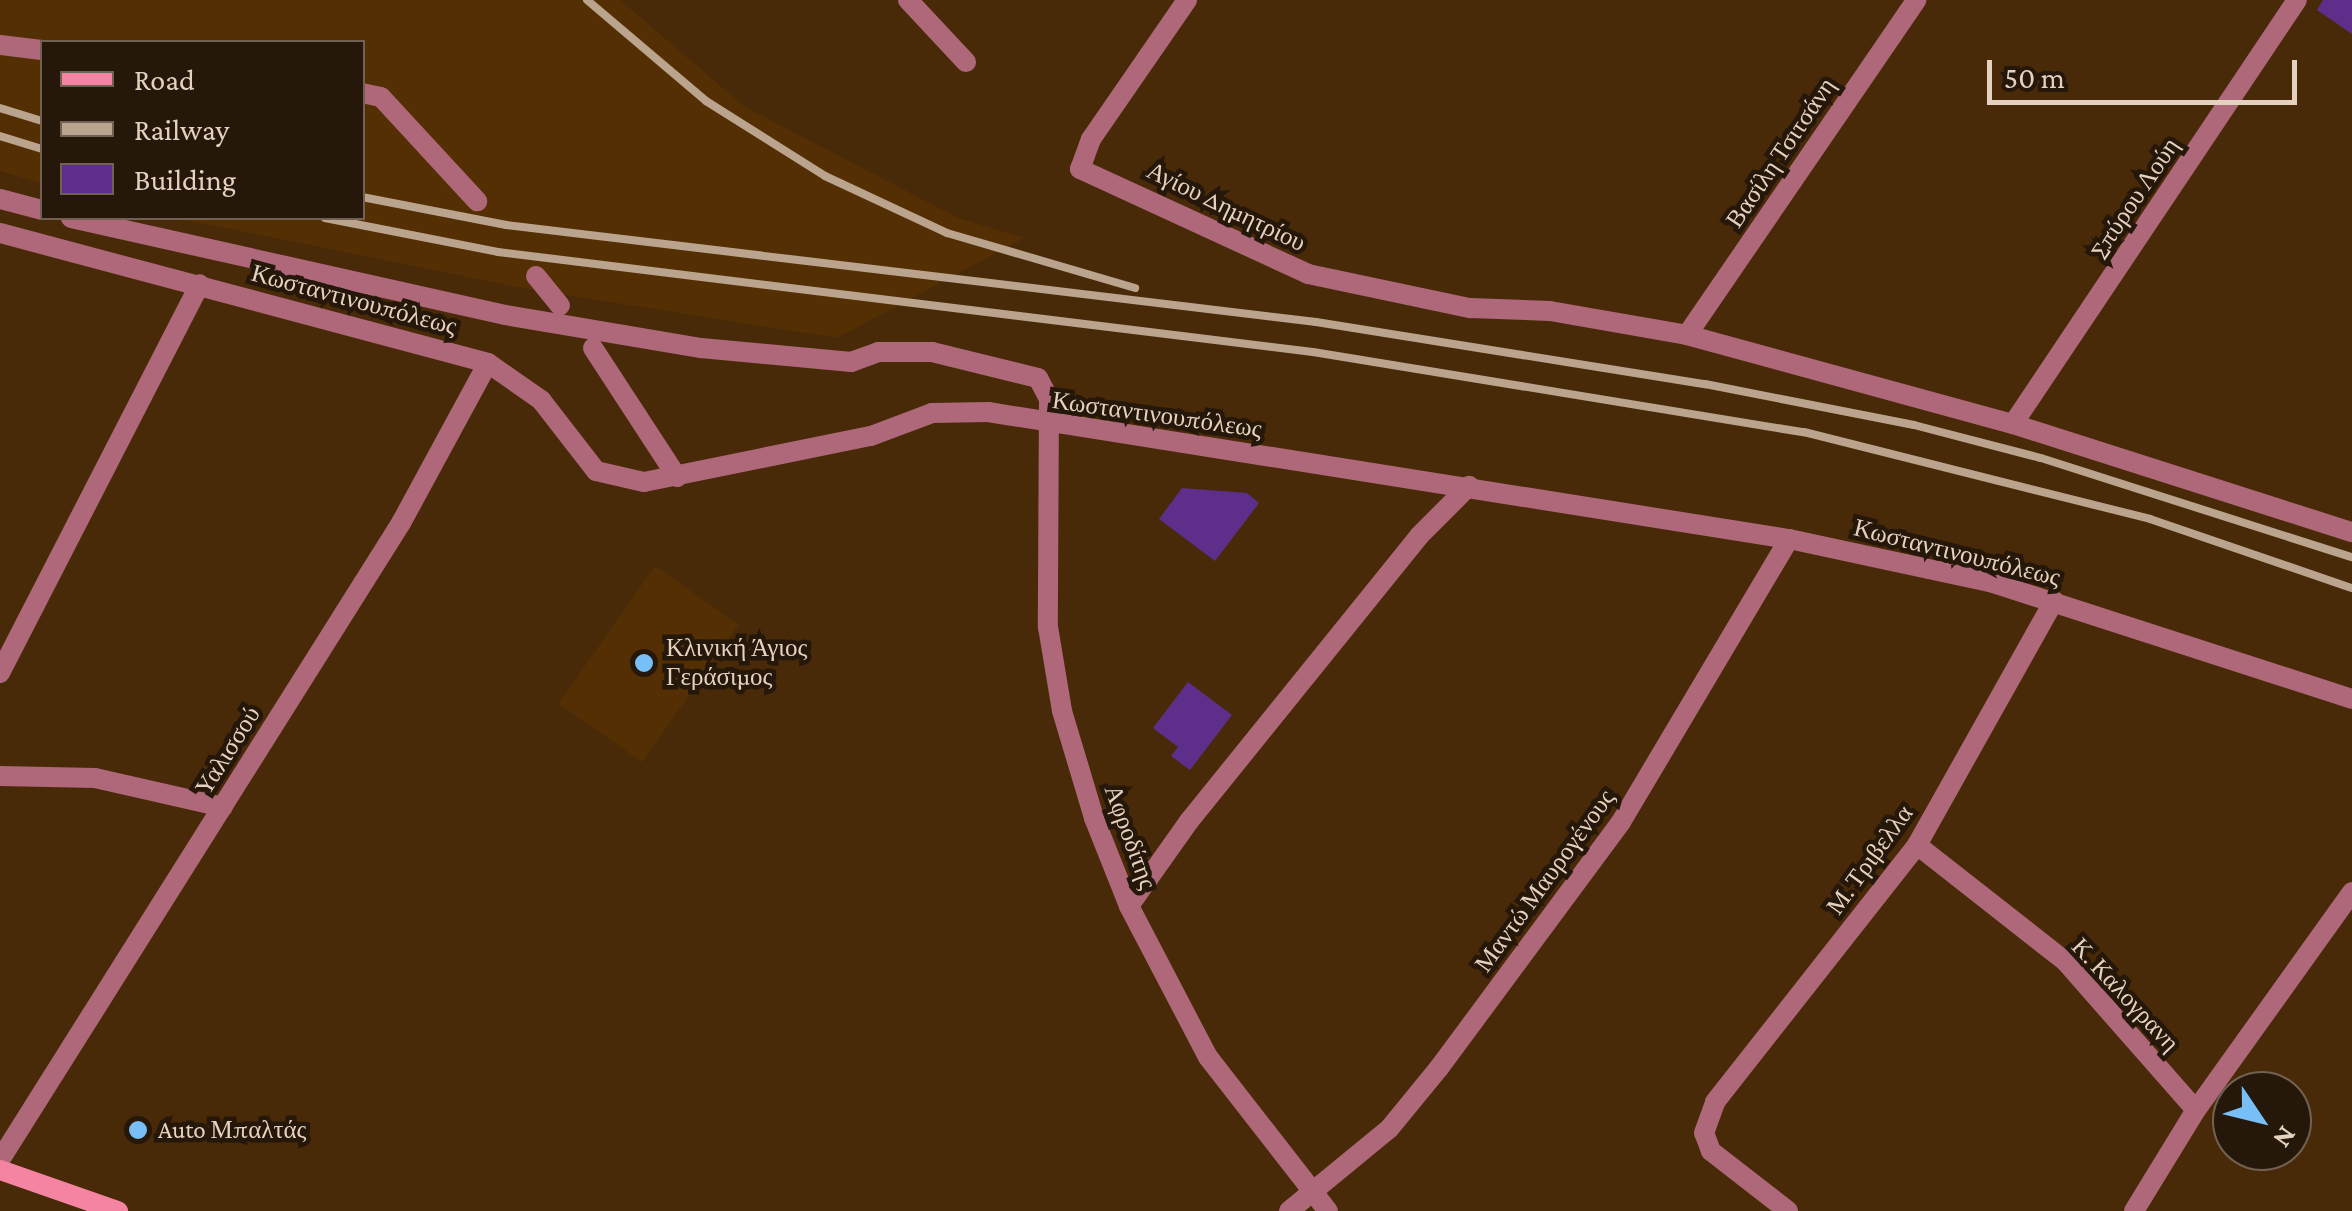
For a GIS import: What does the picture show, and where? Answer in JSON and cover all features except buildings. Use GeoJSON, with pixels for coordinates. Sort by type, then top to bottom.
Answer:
{"type":"FeatureCollection","features":[{"type":"Feature","properties":{"kind":"main road"},"geometry":{"type":"LineString","coordinates":[[0,1170],[118,1211]]}},
{"type":"Feature","properties":{"kind":"street"},"geometry":{"type":"LineString","coordinates":[[908,0],[966,62]]}},
{"type":"Feature","properties":{"kind":"street","name":"Αγίου Δημητρίου"},"geometry":{"type":"LineString","coordinates":[[1187,0],[1091,139],[1080,168],[1308,274],[1470,308],[1550,312],[1687,335]]}},
{"type":"Feature","properties":{"kind":"street","name":"Βασίλη Τσιτσάνη"},"geometry":{"type":"LineString","coordinates":[[1687,335],[1916,0]]}},
{"type":"Feature","properties":{"kind":"street","name":"Σπύρου Λούη"},"geometry":{"type":"LineString","coordinates":[[2014,424],[2297,0]]}},
{"type":"Feature","properties":{"kind":"street"},"geometry":{"type":"LineString","coordinates":[[0,45],[40,50]]}},
{"type":"Feature","properties":{"kind":"street"},"geometry":{"type":"LineString","coordinates":[[365,94],[381,97],[477,201]]}},
{"type":"Feature","properties":{"kind":"street"},"geometry":{"type":"LineString","coordinates":[[0,199],[40,209]]}},
{"type":"Feature","properties":{"kind":"street","name":"Κωσταντινουπόλεως"},"geometry":{"type":"LineString","coordinates":[[80,220],[505,315],[701,348],[851,362],[878,352],[932,352],[1024,372],[1047,387],[1049,425]]}},
{"type":"Feature","properties":{"kind":"street","name":"Κωσταντινουπόλεως"},"geometry":{"type":"LineString","coordinates":[[0,233],[488,362],[541,400],[596,471],[644,482],[871,436],[932,413],[988,412],[1049,425],[1469,486],[1789,539],[2054,601],[2352,699]]}},
{"type":"Feature","properties":{"kind":"street"},"geometry":{"type":"LineString","coordinates":[[536,276],[560,306]]}},
{"type":"Feature","properties":{"kind":"street"},"geometry":{"type":"LineString","coordinates":[[0,673],[200,284]]}},
{"type":"Feature","properties":{"kind":"street"},"geometry":{"type":"LineString","coordinates":[[1687,335],[2014,424],[2352,532]]}},
{"type":"Feature","properties":{"kind":"street"},"geometry":{"type":"LineString","coordinates":[[593,348],[677,477]]}},
{"type":"Feature","properties":{"kind":"street","name":"Υαλισσού"},"geometry":{"type":"LineString","coordinates":[[0,1160],[401,523],[488,362]]}},
{"type":"Feature","properties":{"kind":"street","name":"Αφροδίτης"},"geometry":{"type":"LineString","coordinates":[[1049,425],[1044,523],[1054,660],[1094,818],[1129,906],[1208,1058],[1328,1211]]}},
{"type":"Feature","properties":{"kind":"street"},"geometry":{"type":"LineString","coordinates":[[1129,906],[1407,551],[1469,486]]}},
{"type":"Feature","properties":{"kind":"street","name":"Μαντώ Μαυρογένους"},"geometry":{"type":"LineString","coordinates":[[1289,1211],[1389,1128],[1622,822],[1789,539]]}},
{"type":"Feature","properties":{"kind":"street","name":"Μ. Τριβελλα"},"geometry":{"type":"LineString","coordinates":[[1785,1210],[1710,1151],[1704,1134],[1715,1102],[1917,845],[2054,601]]}},
{"type":"Feature","properties":{"kind":"street"},"geometry":{"type":"LineString","coordinates":[[0,776],[95,778],[222,807]]}},
{"type":"Feature","properties":{"kind":"street","name":"Κ. Καλογρανη"},"geometry":{"type":"LineString","coordinates":[[1917,845],[2064,961],[2196,1110]]}},
{"type":"Feature","properties":{"kind":"street"},"geometry":{"type":"LineString","coordinates":[[2134,1211],[2196,1110],[2352,892]]}},
{"type":"Feature","properties":{"kind":"shaded area"},"geometry":{"type":"Polygon","coordinates":[[[0,0],[620,0],[745,107],[958,218],[1024,238],[837,338],[523,288],[186,220],[365,220],[365,40],[40,40],[40,182],[0,171],[0,0]]]}},
{"type":"Feature","properties":{"kind":"shaded area","name":"Κλινική Άγιος Γεράσιμος"},"geometry":{"type":"Polygon","coordinates":[[[655,566],[739,625],[642,762],[559,704],[655,566]]]}},
{"type":"Feature","properties":{"kind":"railway"},"geometry":{"type":"LineString","coordinates":[[587,0],[706,101],[825,176],[947,233],[1135,288]]}},
{"type":"Feature","properties":{"kind":"railway"},"geometry":{"type":"LineString","coordinates":[[0,108],[40,120]]}},
{"type":"Feature","properties":{"kind":"railway"},"geometry":{"type":"LineString","coordinates":[[0,136],[40,148]]}},
{"type":"Feature","properties":{"kind":"railway"},"geometry":{"type":"LineString","coordinates":[[365,198],[506,225],[1316,322],[1705,384],[1914,425],[2041,458],[2352,557]]}},
{"type":"Feature","properties":{"kind":"railway"},"geometry":{"type":"LineString","coordinates":[[335,220],[498,252],[1313,352],[1804,432],[2150,519],[2352,588]]}},
{"type":"Feature","properties":{"kind":"place","name":"Κλινική Άγιος Γεράσιμος"},"geometry":{"type":"Point","coordinates":[644,663]}},
{"type":"Feature","properties":{"kind":"place","name":"Auto Μπαλτάς"},"geometry":{"type":"Point","coordinates":[138,1130]}}]}
